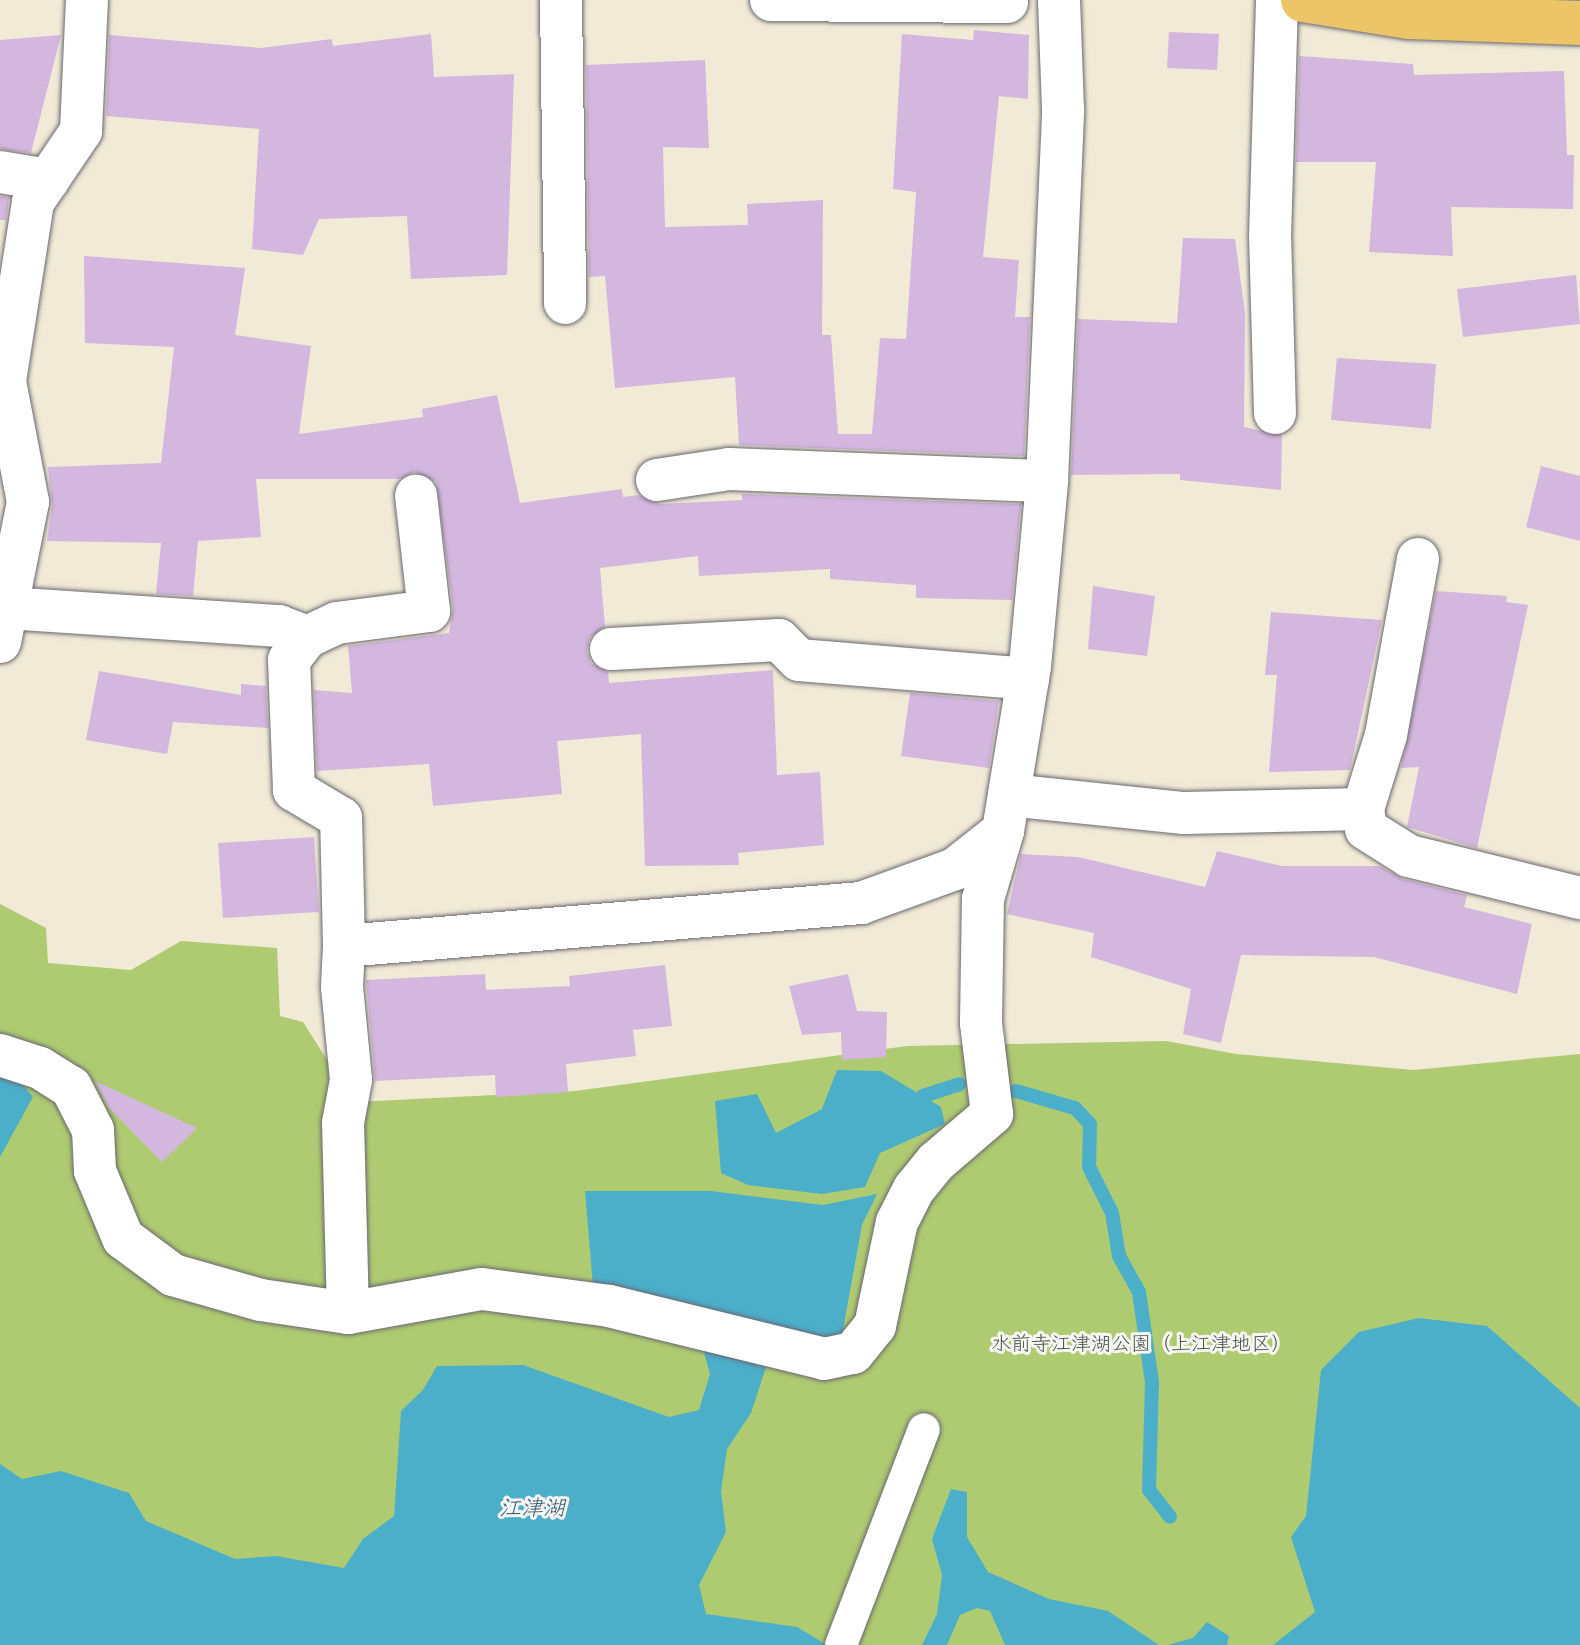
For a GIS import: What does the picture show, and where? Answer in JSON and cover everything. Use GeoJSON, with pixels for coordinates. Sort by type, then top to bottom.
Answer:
{"type":"FeatureCollection","features":[{"type":"Feature","properties":{"kind":"main road"},"geometry":{"type":"LineString","coordinates":[[1303,0],[1409,17],[1580,23]]}},
{"type":"Feature","properties":{"kind":"street"},"geometry":{"type":"LineString","coordinates":[[87,0],[81,131],[33,202],[5,381],[28,502],[11,535],[3,625],[279,626],[307,637]]}},
{"type":"Feature","properties":{"kind":"street"},"geometry":{"type":"LineString","coordinates":[[561,0],[565,303]]}},
{"type":"Feature","properties":{"kind":"street"},"geometry":{"type":"LineString","coordinates":[[771,0],[1007,2]]}},
{"type":"Feature","properties":{"kind":"street"},"geometry":{"type":"LineString","coordinates":[[0,1055],[40,1068],[71,1087],[93,1130],[95,1171],[123,1238],[173,1275],[261,1300],[348,1313],[482,1289],[609,1306],[824,1359],[853,1353],[875,1326],[897,1222],[914,1189],[936,1162],[992,1114],[981,1023],[983,899],[1006,813],[1028,679],[1047,481],[1063,109],[1059,0]]}},
{"type":"Feature","properties":{"kind":"street"},"geometry":{"type":"LineString","coordinates":[[1275,413],[1270,237],[1277,0]]}},
{"type":"Feature","properties":{"kind":"street"},"geometry":{"type":"LineString","coordinates":[[0,172],[48,180]]}},
{"type":"Feature","properties":{"kind":"street"},"geometry":{"type":"LineString","coordinates":[[657,480],[729,469],[1047,481]]}},
{"type":"Feature","properties":{"kind":"street"},"geometry":{"type":"LineString","coordinates":[[348,1313],[343,1123],[351,1080],[342,987],[341,818],[294,790],[289,660],[307,637],[337,623],[429,611],[416,496]]}},
{"type":"Feature","properties":{"kind":"street"},"geometry":{"type":"LineString","coordinates":[[1418,559],[1386,735],[1363,809],[1366,829],[1409,856],[1580,898]]}},
{"type":"Feature","properties":{"kind":"street"},"geometry":{"type":"LineString","coordinates":[[611,649],[779,640],[799,660],[1028,679]]}},
{"type":"Feature","properties":{"kind":"street"},"geometry":{"type":"LineString","coordinates":[[344,946],[861,903],[955,869],[1006,813],[1363,809]]}},
{"type":"Feature","properties":{"kind":"street"},"geometry":{"type":"LineString","coordinates":[[847,1635],[924,1429]]}},
{"type":"Feature","properties":{"kind":"green space","name":"水前寺江津湖公園（上江津地区）"},"geometry":{"type":"Polygon","coordinates":[[[0,904],[46,928],[48,963],[131,970],[181,941],[277,948],[280,1016],[303,1022],[354,1102],[575,1091],[907,1046],[1166,1041],[1236,1054],[1413,1070],[1580,1054],[1580,1645],[0,1645],[0,904]]]}},
{"type":"Feature","properties":{"kind":"water"},"geometry":{"type":"Polygon","coordinates":[[[837,1070],[881,1071],[941,1107],[945,1124],[880,1153],[865,1187],[822,1194],[748,1185],[721,1173],[715,1101],[757,1094],[776,1133],[822,1109],[837,1070]]]}},
{"type":"Feature","properties":{"kind":"water"},"geometry":{"type":"Polygon","coordinates":[[[0,1072],[16,1077],[33,1097],[0,1157],[0,1072]]]}},
{"type":"Feature","properties":{"kind":"water","name":"江津湖"},"geometry":{"type":"Polygon","coordinates":[[[585,1191],[711,1191],[823,1205],[877,1194],[862,1225],[842,1335],[770,1355],[751,1413],[727,1449],[721,1491],[726,1532],[699,1585],[706,1614],[797,1627],[827,1645],[0,1645],[0,1464],[22,1479],[61,1471],[129,1493],[146,1521],[235,1559],[276,1556],[344,1568],[363,1539],[394,1516],[401,1411],[423,1390],[437,1366],[523,1365],[669,1417],[699,1410],[710,1374],[704,1352],[718,1317],[593,1286],[585,1191]]]}},
{"type":"Feature","properties":{"kind":"water"},"geometry":{"type":"Polygon","coordinates":[[[1419,1318],[1487,1326],[1580,1408],[1580,1645],[1273,1645],[1315,1612],[1291,1537],[1306,1516],[1321,1370],[1359,1332],[1419,1318]]]}},
{"type":"Feature","properties":{"kind":"water"},"geometry":{"type":"Polygon","coordinates":[[[951,1489],[967,1492],[967,1537],[988,1572],[1049,1599],[1108,1611],[1159,1645],[1005,1645],[990,1611],[977,1608],[960,1615],[947,1645],[922,1645],[937,1614],[942,1575],[932,1539],[951,1489]]]}},
{"type":"Feature","properties":{"kind":"water"},"geometry":{"type":"Polygon","coordinates":[[[1207,1622],[1229,1636],[1227,1645],[1168,1645],[1193,1638],[1207,1622]]]}},
{"type":"Feature","properties":{"kind":"building"},"geometry":{"type":"Polygon","coordinates":[[[974,30],[1029,35],[1028,99],[999,96],[983,257],[1019,260],[1015,317],[1030,317],[1024,456],[739,445],[735,377],[615,388],[605,276],[589,277],[586,65],[705,60],[709,148],[663,147],[665,227],[748,225],[747,204],[823,200],[822,335],[831,335],[838,434],[872,434],[880,338],[906,339],[916,192],[893,189],[902,34],[973,40],[974,30]]]}},
{"type":"Feature","properties":{"kind":"building"},"geometry":{"type":"Polygon","coordinates":[[[1169,32],[1219,34],[1217,70],[1167,68],[1169,32]]]}},
{"type":"Feature","properties":{"kind":"building"},"geometry":{"type":"Polygon","coordinates":[[[431,34],[434,77],[514,74],[507,275],[411,279],[407,216],[319,219],[303,255],[252,249],[259,129],[106,116],[109,35],[261,48],[332,39],[333,46],[431,34]]]}},
{"type":"Feature","properties":{"kind":"building"},"geometry":{"type":"Polygon","coordinates":[[[61,35],[31,153],[0,149],[0,40],[61,35]]]}},
{"type":"Feature","properties":{"kind":"building"},"geometry":{"type":"Polygon","coordinates":[[[1299,56],[1413,64],[1414,75],[1564,71],[1567,155],[1574,155],[1573,209],[1451,207],[1453,256],[1369,252],[1376,162],[1296,162],[1299,56]]]}},
{"type":"Feature","properties":{"kind":"building"},"geometry":{"type":"Polygon","coordinates":[[[0,196],[9,198],[6,220],[0,220],[0,196]]]}},
{"type":"Feature","properties":{"kind":"building"},"geometry":{"type":"Polygon","coordinates":[[[1183,238],[1235,239],[1245,313],[1244,427],[1282,435],[1281,490],[1180,480],[1180,474],[1071,475],[1078,319],[1177,323],[1183,238]]]}},
{"type":"Feature","properties":{"kind":"building"},"geometry":{"type":"Polygon","coordinates":[[[84,256],[245,268],[235,335],[311,346],[299,434],[423,417],[422,409],[497,395],[520,503],[622,489],[623,497],[638,495],[660,504],[742,500],[742,494],[1021,504],[1012,600],[916,598],[916,585],[830,579],[830,569],[699,576],[698,556],[600,568],[605,627],[590,637],[587,651],[591,663],[608,672],[609,683],[773,670],[777,775],[820,772],[824,845],[738,853],[739,865],[645,866],[641,734],[557,741],[562,794],[433,806],[429,764],[317,771],[314,690],[352,693],[348,646],[449,633],[453,608],[436,482],[414,472],[400,479],[256,479],[261,537],[198,541],[193,596],[156,594],[161,543],[47,541],[52,506],[48,467],[161,463],[174,347],[85,343],[84,256]]]}},
{"type":"Feature","properties":{"kind":"building"},"geometry":{"type":"Polygon","coordinates":[[[1576,275],[1580,324],[1463,337],[1457,289],[1576,275]]]}},
{"type":"Feature","properties":{"kind":"building"},"geometry":{"type":"Polygon","coordinates":[[[1337,358],[1436,364],[1431,429],[1331,420],[1337,358]]]}},
{"type":"Feature","properties":{"kind":"building"},"geometry":{"type":"Polygon","coordinates":[[[1541,466],[1580,476],[1580,541],[1526,527],[1541,466]]]}},
{"type":"Feature","properties":{"kind":"building"},"geometry":{"type":"Polygon","coordinates":[[[1093,586],[1155,596],[1147,656],[1088,649],[1093,586]]]}},
{"type":"Feature","properties":{"kind":"building"},"geometry":{"type":"Polygon","coordinates":[[[1436,591],[1507,596],[1506,602],[1528,605],[1477,848],[1407,827],[1419,767],[1401,768],[1436,591]]]}},
{"type":"Feature","properties":{"kind":"building"},"geometry":{"type":"Polygon","coordinates":[[[1271,612],[1382,620],[1350,770],[1269,772],[1277,675],[1265,675],[1271,612]]]}},
{"type":"Feature","properties":{"kind":"building"},"geometry":{"type":"Polygon","coordinates":[[[99,671],[241,695],[241,684],[266,686],[268,728],[173,722],[167,754],[86,740],[99,671]]]}},
{"type":"Feature","properties":{"kind":"building"},"geometry":{"type":"Polygon","coordinates":[[[910,693],[999,701],[989,768],[901,756],[910,693]]]}},
{"type":"Feature","properties":{"kind":"building"},"geometry":{"type":"Polygon","coordinates":[[[314,837],[319,912],[223,918],[218,843],[314,837]]]}},
{"type":"Feature","properties":{"kind":"building"},"geometry":{"type":"Polygon","coordinates":[[[1217,851],[1282,866],[1380,866],[1403,879],[1467,895],[1464,907],[1532,924],[1517,994],[1374,957],[1241,955],[1221,1043],[1183,1034],[1191,989],[1091,957],[1094,933],[1007,914],[1021,854],[1078,857],[1205,887],[1217,851]]]}},
{"type":"Feature","properties":{"kind":"building"},"geometry":{"type":"Polygon","coordinates":[[[665,965],[672,1026],[633,1030],[636,1056],[566,1064],[568,1092],[496,1097],[495,1075],[375,1081],[366,980],[485,974],[486,990],[570,986],[569,976],[665,965]]]}},
{"type":"Feature","properties":{"kind":"building"},"geometry":{"type":"Polygon","coordinates":[[[848,974],[857,1011],[887,1012],[886,1057],[842,1060],[841,1032],[802,1035],[789,986],[848,974]]]}},
{"type":"Feature","properties":{"kind":"building"},"geometry":{"type":"Polygon","coordinates":[[[95,1081],[197,1128],[162,1162],[109,1108],[95,1081]]]}},
{"type":"Feature","properties":{"kind":"waterway"},"geometry":{"type":"LineString","coordinates":[[923,1096],[959,1084]]}},
{"type":"Feature","properties":{"kind":"waterway"},"geometry":{"type":"LineString","coordinates":[[1016,1091],[1075,1108],[1090,1124],[1089,1167],[1112,1213],[1119,1256],[1139,1292],[1152,1382],[1149,1490],[1170,1517]]}}]}
